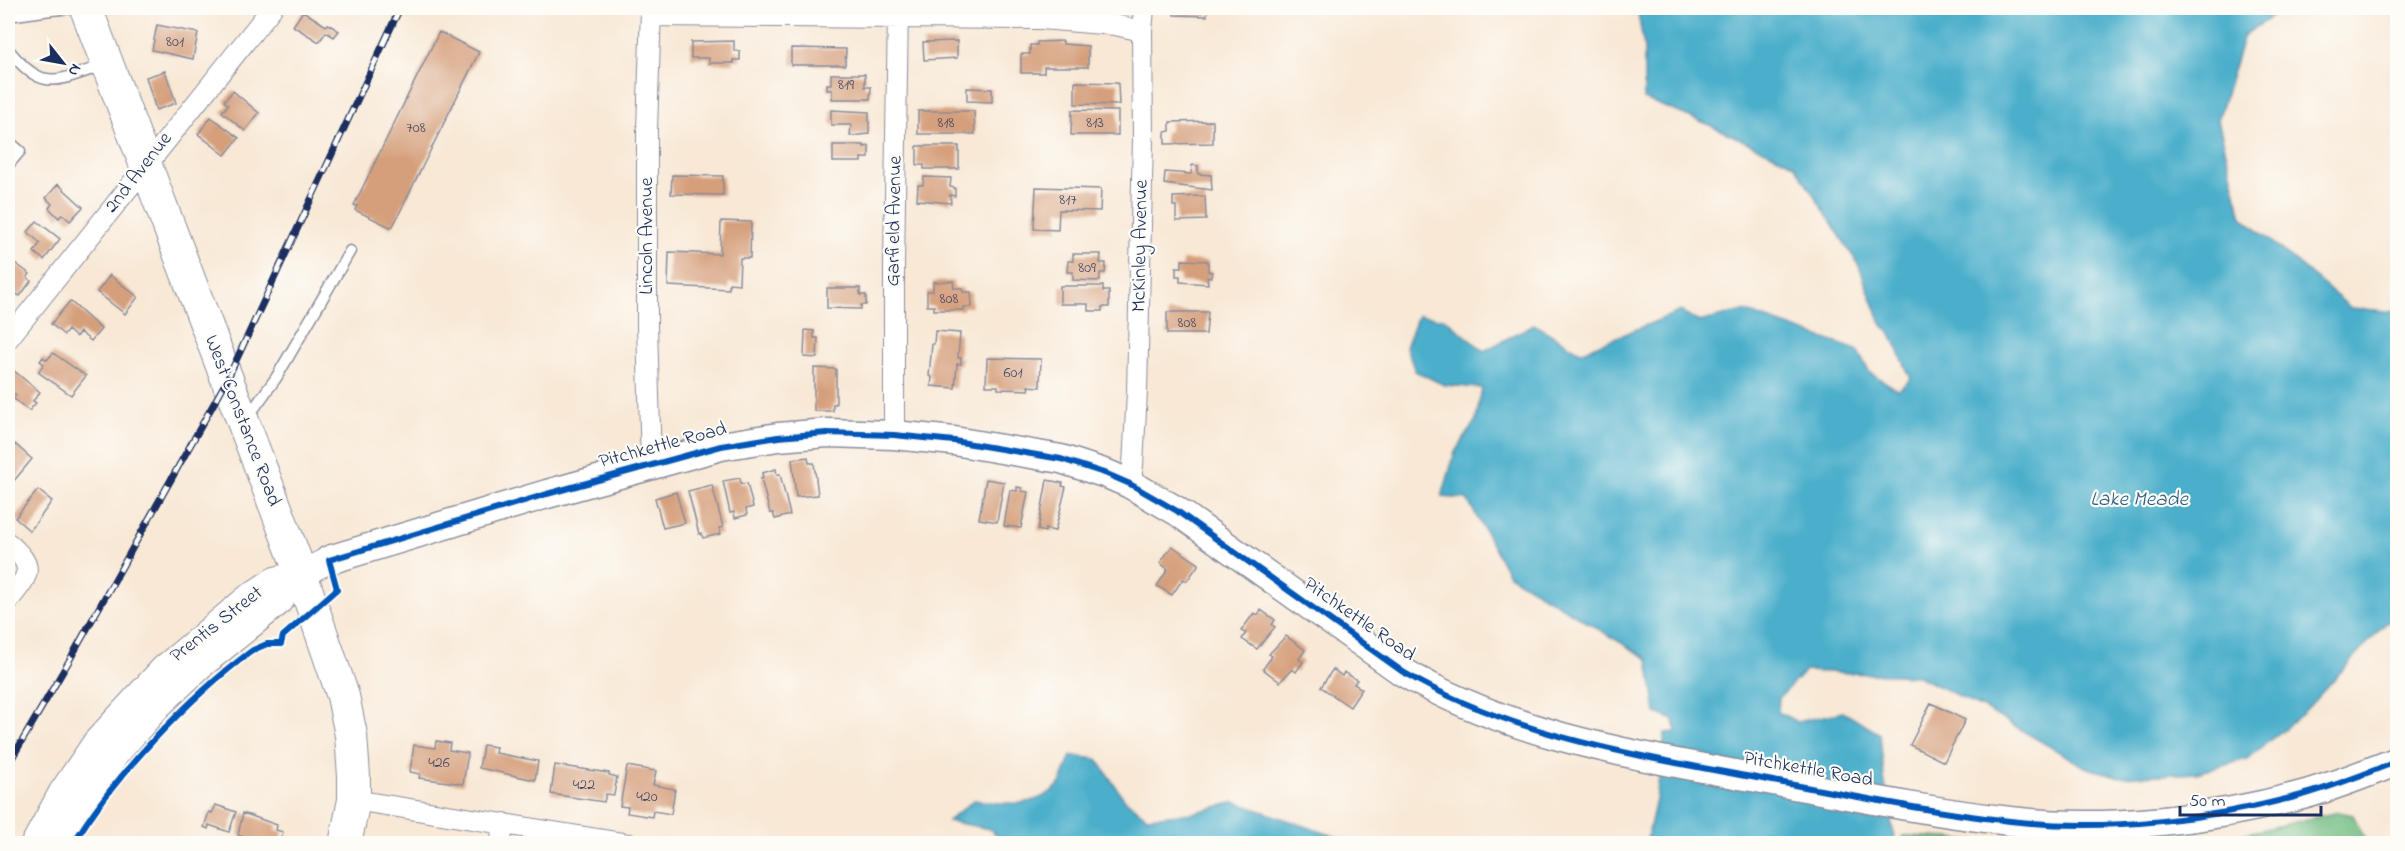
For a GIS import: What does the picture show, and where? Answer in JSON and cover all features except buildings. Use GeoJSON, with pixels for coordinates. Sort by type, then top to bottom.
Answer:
{"type":"FeatureCollection","features":[{"type":"Feature","properties":{"kind":"main road","name":"West Constance Road"},"geometry":{"type":"LineString","coordinates":[[86,8],[301,574],[343,696],[351,735],[354,800],[345,843]]}},
{"type":"Feature","properties":{"kind":"main road","name":"Pitchkettle Road"},"geometry":{"type":"LineString","coordinates":[[329,560],[721,446],[778,437],[827,433],[894,435],[954,441],[1061,459],[1107,474],[1130,484],[1177,511],[1403,672],[1440,693],[1477,710],[1517,723],[1651,759],[1899,804],[2021,822],[2120,824],[2182,819],[2243,809],[2304,794],[2397,761]]}},
{"type":"Feature","properties":{"kind":"street","name":"2nd Avenue"},"geometry":{"type":"LineString","coordinates":[[10,331],[272,8]]}},
{"type":"Feature","properties":{"kind":"street","name":"McKinley Avenue"},"geometry":{"type":"LineString","coordinates":[[1130,484],[1137,392],[1144,8]]}},
{"type":"Feature","properties":{"kind":"street"},"geometry":{"type":"LineString","coordinates":[[651,12],[898,12],[1041,19],[1115,25],[1142,31]]}},
{"type":"Feature","properties":{"kind":"street","name":"Lincoln Avenue"},"geometry":{"type":"LineString","coordinates":[[651,12],[647,130],[647,325],[651,465]]}},
{"type":"Feature","properties":{"kind":"street","name":"Garfield Avenue"},"geometry":{"type":"LineString","coordinates":[[894,435],[898,12]]}},
{"type":"Feature","properties":{"kind":"street"},"geometry":{"type":"LineString","coordinates":[[8,543],[22,556],[27,565],[23,582],[8,601]]}},
{"type":"Feature","properties":{"kind":"street","name":"Pitchkettle Road"},"geometry":{"type":"LineString","coordinates":[[301,574],[329,560]]}},
{"type":"Feature","properties":{"kind":"street","name":"Prentis Street"},"geometry":{"type":"LineString","coordinates":[[34,843],[62,792],[91,750],[163,669],[249,597],[275,580],[301,574]]}},
{"type":"Feature","properties":{"kind":"street","name":"Prentis Street"},"geometry":{"type":"LineString","coordinates":[[54,843],[116,754],[159,705],[199,667],[278,603],[301,574]]}},
{"type":"Feature","properties":{"kind":"street"},"geometry":{"type":"LineString","coordinates":[[354,800],[629,843]]}},
{"type":"Feature","properties":{"kind":"street"},"geometry":{"type":"LineString","coordinates":[[500,843],[504,823]]}},
{"type":"Feature","properties":{"kind":"lane"},"geometry":{"type":"LineString","coordinates":[[8,16],[73,8]]}},
{"type":"Feature","properties":{"kind":"lane"},"geometry":{"type":"LineString","coordinates":[[8,49],[23,68],[34,76],[48,80],[62,79],[107,64]]}},
{"type":"Feature","properties":{"kind":"lane"},"geometry":{"type":"LineString","coordinates":[[8,141],[20,151],[8,165]]}},
{"type":"Feature","properties":{"kind":"lane"},"geometry":{"type":"LineString","coordinates":[[243,423],[276,378],[350,251]]}},
{"type":"Feature","properties":{"kind":"green space"},"geometry":{"type":"Polygon","coordinates":[[[2338,812],[2353,815],[2367,843],[2205,843],[2338,812]]]}},
{"type":"Feature","properties":{"kind":"green space"},"geometry":{"type":"Polygon","coordinates":[[[1904,836],[1950,838],[1989,843],[1896,843],[1904,836]]]}},
{"type":"Feature","properties":{"kind":"water","name":"Lake Meade"},"geometry":{"type":"Polygon","coordinates":[[[1637,8],[2285,8],[2244,35],[2218,120],[2242,217],[2351,308],[2397,312],[2397,611],[2301,715],[2247,759],[2197,773],[2120,777],[2085,767],[1985,709],[1918,676],[1805,671],[1779,698],[1778,712],[1797,722],[1843,712],[1880,734],[1884,777],[1895,843],[1646,843],[1656,800],[1665,733],[1676,732],[1674,720],[1656,713],[1648,659],[1509,575],[1467,499],[1442,497],[1455,452],[1476,420],[1482,388],[1444,385],[1415,371],[1406,347],[1418,315],[1445,319],[1484,351],[1534,324],[1580,352],[1681,311],[1699,322],[1744,311],[1857,350],[1870,373],[1898,390],[1911,379],[1892,336],[1882,325],[1858,264],[1794,164],[1705,123],[1644,99],[1644,47],[1637,8]]]}},
{"type":"Feature","properties":{"kind":"water"},"geometry":{"type":"Polygon","coordinates":[[[1071,756],[1097,759],[1124,799],[1147,817],[1193,813],[1235,802],[1354,843],[1003,843],[990,829],[948,821],[974,800],[996,803],[1029,802],[1049,793],[1060,783],[1071,756]]]}},
{"type":"Feature","properties":{"kind":"railway"},"geometry":{"type":"LineString","coordinates":[[8,765],[227,380],[400,8]]}},
{"type":"Feature","properties":{"kind":"cycle path"},"geometry":{"type":"LineString","coordinates":[[73,844],[131,765],[179,714],[253,650],[267,644],[281,644],[283,636],[337,589],[329,560],[547,494],[721,446],[778,437],[827,433],[894,435],[954,441],[1061,459],[1107,474],[1130,484],[1177,511],[1403,672],[1484,711],[1527,726],[1613,750],[1944,812],[2010,821],[2084,825],[2159,821],[2233,811],[2306,794],[2398,761]]}}]}
